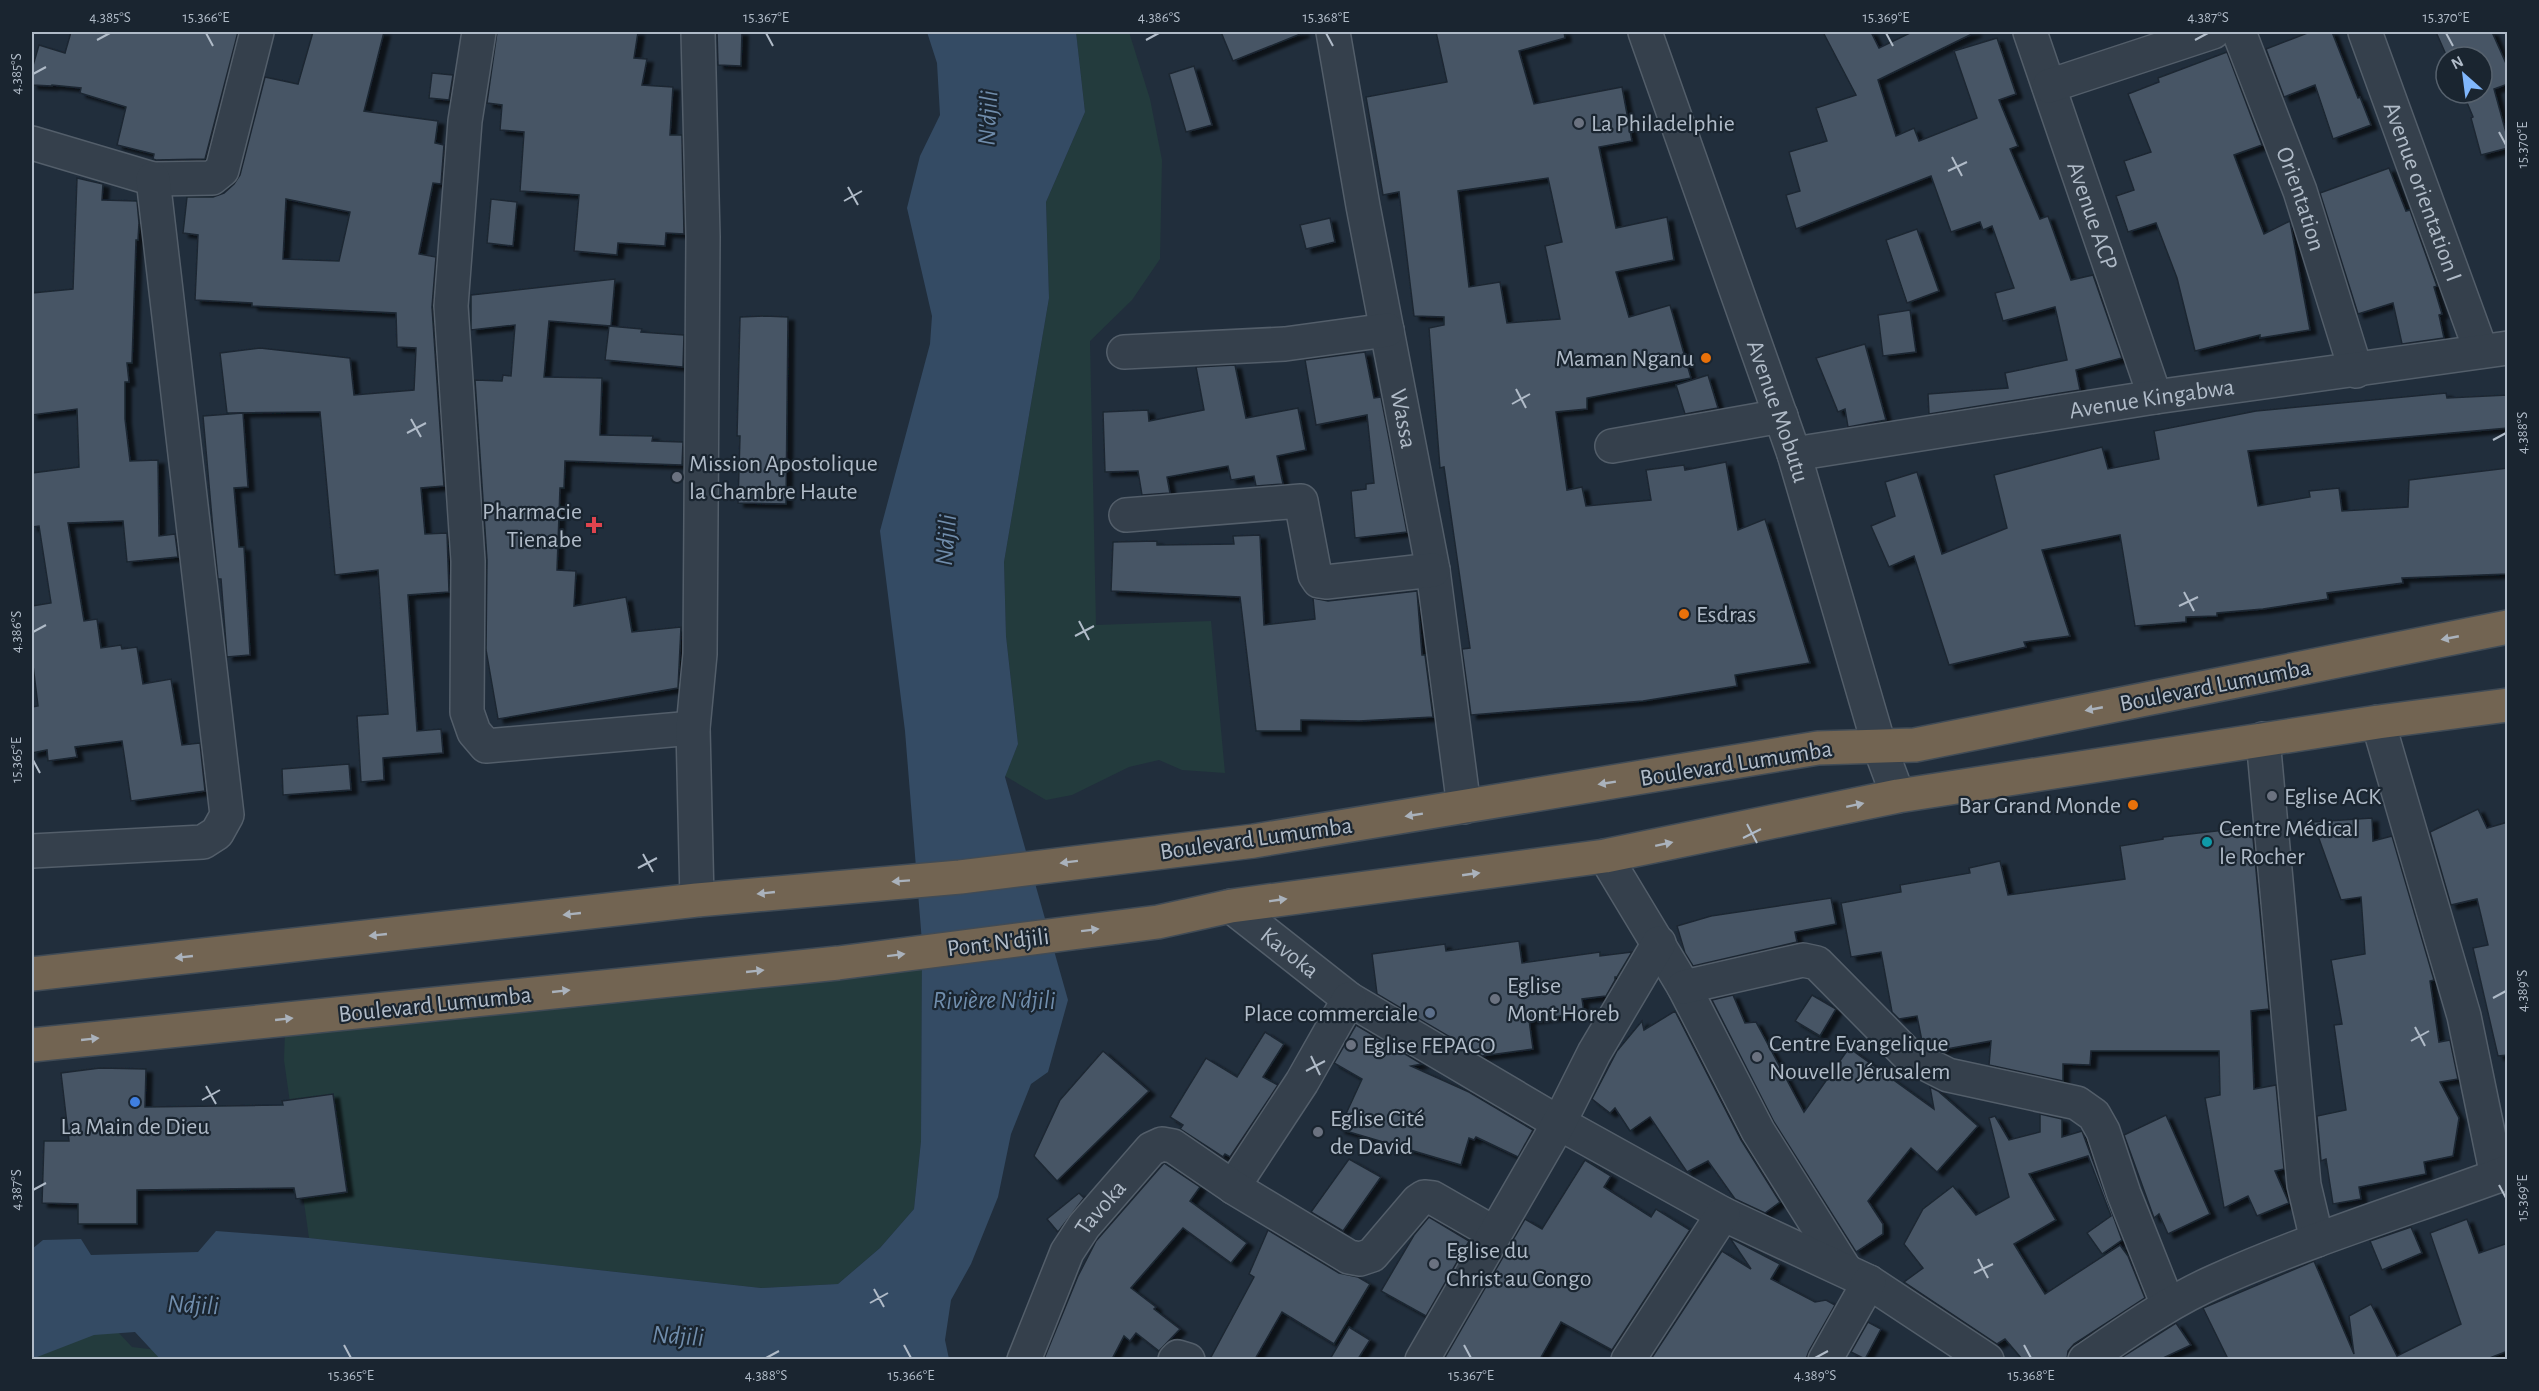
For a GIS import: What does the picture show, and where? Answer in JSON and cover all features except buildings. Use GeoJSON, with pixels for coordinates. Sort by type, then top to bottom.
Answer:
{"type":"FeatureCollection","features":[{"type":"Feature","properties":{"kind":"highway","name":"Boulevard Lumumba"},"geometry":{"type":"LineString","coordinates":[[697,900],[824,887],[960,877],[1254,841],[1818,748],[1915,745],[2508,627]]}},
{"type":"Feature","properties":{"kind":"highway"},"geometry":{"type":"LineString","coordinates":[[1231,906],[1605,856],[1898,796],[2263,739],[2508,705]]}},
{"type":"Feature","properties":{"kind":"highway"},"geometry":{"type":"LineString","coordinates":[[32,974],[697,900]]}},
{"type":"Feature","properties":{"kind":"highway","name":"Pont N'djili"},"geometry":{"type":"LineString","coordinates":[[838,963],[1158,922],[1231,906]]}},
{"type":"Feature","properties":{"kind":"highway","name":"Boulevard Lumumba"},"geometry":{"type":"LineString","coordinates":[[32,1045],[838,963]]}},
{"type":"Feature","properties":{"kind":"street"},"geometry":{"type":"LineString","coordinates":[[32,143],[153,179],[212,178],[222,170],[257,32]]}},
{"type":"Feature","properties":{"kind":"street"},"geometry":{"type":"LineString","coordinates":[[479,32],[465,121],[451,306],[468,561],[467,712],[474,732],[486,746],[693,729]]}},
{"type":"Feature","properties":{"kind":"street"},"geometry":{"type":"LineString","coordinates":[[697,900],[693,729],[700,654],[704,237],[698,32]]}},
{"type":"Feature","properties":{"kind":"street","name":"Wassa"},"geometry":{"type":"LineString","coordinates":[[1334,32],[1387,330],[1433,570],[1464,807]]}},
{"type":"Feature","properties":{"kind":"street","name":"Avenue Mobutu"},"geometry":{"type":"LineString","coordinates":[[1644,32],[1794,454],[1879,745],[1898,796]]}},
{"type":"Feature","properties":{"kind":"street","name":"Avenue ACP"},"geometry":{"type":"LineString","coordinates":[[2030,32],[2155,398]]}},
{"type":"Feature","properties":{"kind":"street"},"geometry":{"type":"LineString","coordinates":[[2049,86],[2213,32]]}},
{"type":"Feature","properties":{"kind":"street","name":"Orientation"},"geometry":{"type":"LineString","coordinates":[[2239,32],[2300,191],[2356,371]]}},
{"type":"Feature","properties":{"kind":"street","name":"Avenue orientation I"},"geometry":{"type":"LineString","coordinates":[[2365,32],[2494,350]]}},
{"type":"Feature","properties":{"kind":"street"},"geometry":{"type":"LineString","coordinates":[[32,850],[203,842],[217,833],[227,814],[153,179]]}},
{"type":"Feature","properties":{"kind":"street"},"geometry":{"type":"LineString","coordinates":[[1124,352],[1285,344],[1387,330]]}},
{"type":"Feature","properties":{"kind":"street","name":"Avenue Kingabwa"},"geometry":{"type":"LineString","coordinates":[[1794,454],[2155,398],[2494,350]]}},
{"type":"Feature","properties":{"kind":"street"},"geometry":{"type":"LineString","coordinates":[[1612,446],[1781,416]]}},
{"type":"Feature","properties":{"kind":"street"},"geometry":{"type":"LineString","coordinates":[[1126,515],[1301,501],[1315,574],[1319,581],[1433,570]]}},
{"type":"Feature","properties":{"kind":"street"},"geometry":{"type":"LineString","coordinates":[[2085,1359],[2169,1305],[2217,1280],[2317,1240],[2502,1174],[2464,1016],[2378,722]]}},
{"type":"Feature","properties":{"kind":"street"},"geometry":{"type":"LineString","coordinates":[[2263,739],[2304,1185],[2317,1240]]}},
{"type":"Feature","properties":{"kind":"street"},"geometry":{"type":"LineString","coordinates":[[1605,856],[1684,987],[1758,1131],[1856,1275],[1825,1359]]}},
{"type":"Feature","properties":{"kind":"street","name":"Kavoka"},"geometry":{"type":"LineString","coordinates":[[1231,906],[1349,999],[1559,1123],[1723,1214],[1856,1275],[1987,1359]]}},
{"type":"Feature","properties":{"kind":"street"},"geometry":{"type":"LineString","coordinates":[[1422,1359],[1559,1123],[1594,1053],[1659,944]]}},
{"type":"Feature","properties":{"kind":"street"},"geometry":{"type":"LineString","coordinates":[[1684,987],[1803,960],[1816,963],[1908,1055],[1948,1075],[2077,1103],[2094,1115],[2103,1131],[2124,1194],[2169,1305]]}},
{"type":"Feature","properties":{"kind":"street"},"geometry":{"type":"LineString","coordinates":[[1233,1187],[1302,1082],[1349,999]]}},
{"type":"Feature","properties":{"kind":"street","name":"Tavoka"},"geometry":{"type":"LineString","coordinates":[[1024,1359],[1067,1252],[1084,1226],[1151,1149],[1161,1144],[1173,1146],[1233,1187],[1348,1257],[1360,1259],[1372,1254],[1424,1197],[1433,1198],[1494,1233]]}},
{"type":"Feature","properties":{"kind":"street"},"geometry":{"type":"LineString","coordinates":[[1628,1359],[1723,1214]]}},
{"type":"Feature","properties":{"kind":"street"},"geometry":{"type":"LineString","coordinates":[[1175,1359],[1178,1357],[1188,1359]]}},
{"type":"Feature","properties":{"kind":"green space"},"geometry":{"type":"Polygon","coordinates":[[[1076,32],[1129,32],[1150,99],[1162,160],[1160,259],[1132,300],[1090,341],[1096,625],[1211,621],[1225,773],[1182,770],[1159,760],[1129,767],[1072,795],[1046,800],[1005,776],[1018,744],[1006,636],[1004,562],[1049,298],[1046,202],[1085,112],[1076,32]]]}},
{"type":"Feature","properties":{"kind":"green space"},"geometry":{"type":"Polygon","coordinates":[[[922,942],[921,1141],[914,1209],[880,1248],[838,1284],[761,1288],[309,1238],[284,1060],[285,1032],[922,942]]]}},
{"type":"Feature","properties":{"kind":"green space"},"geometry":{"type":"Polygon","coordinates":[[[104,1317],[132,1347],[182,1353],[364,1360],[32,1360],[104,1317]]]}},
{"type":"Feature","properties":{"kind":"water","name":"Rivière N'djili"},"geometry":{"type":"Polygon","coordinates":[[[927,32],[1076,32],[1085,112],[1046,202],[1049,298],[1004,562],[1006,636],[1018,744],[1005,777],[1068,1000],[1048,1072],[1031,1084],[1011,1134],[998,1197],[971,1264],[951,1300],[945,1340],[949,1359],[161,1360],[135,1332],[94,1335],[32,1359],[32,1249],[43,1240],[81,1239],[91,1255],[198,1252],[216,1231],[309,1238],[761,1288],[838,1284],[880,1248],[914,1209],[921,1141],[922,942],[905,731],[880,531],[930,344],[932,316],[907,208],[920,156],[940,115],[937,63],[927,32]]]}},
{"type":"Feature","properties":{"kind":"place","name":"La Philadelphie"},"geometry":{"type":"Point","coordinates":[1579,123]}},
{"type":"Feature","properties":{"kind":"place","name":"Maman Nganu"},"geometry":{"type":"Point","coordinates":[1706,358]}},
{"type":"Feature","properties":{"kind":"place","name":"Mission Apostolique la Chambre Haute"},"geometry":{"type":"Point","coordinates":[677,477]}},
{"type":"Feature","properties":{"kind":"place","name":"Pharmacie Tienabe"},"geometry":{"type":"Point","coordinates":[594,525]}},
{"type":"Feature","properties":{"kind":"place","name":"Esdras"},"geometry":{"type":"Point","coordinates":[1684,614]}},
{"type":"Feature","properties":{"kind":"place","name":"Eglise ACK"},"geometry":{"type":"Point","coordinates":[2272,796]}},
{"type":"Feature","properties":{"kind":"place","name":"Bar Grand Monde"},"geometry":{"type":"Point","coordinates":[2133,805]}},
{"type":"Feature","properties":{"kind":"place","name":"Centre Médical le Rocher"},"geometry":{"type":"Point","coordinates":[2207,842]}},
{"type":"Feature","properties":{"kind":"place","name":"Eglise Mont Horeb"},"geometry":{"type":"Point","coordinates":[1495,999]}},
{"type":"Feature","properties":{"kind":"place","name":"Place commerciale"},"geometry":{"type":"Point","coordinates":[1430,1013]}},
{"type":"Feature","properties":{"kind":"place","name":"Eglise FEPACO"},"geometry":{"type":"Point","coordinates":[1351,1045]}},
{"type":"Feature","properties":{"kind":"place","name":"Centre Evangelique Nouvelle Jérusalem"},"geometry":{"type":"Point","coordinates":[1757,1057]}},
{"type":"Feature","properties":{"kind":"place","name":"La Main de Dieu"},"geometry":{"type":"Point","coordinates":[135,1102]}},
{"type":"Feature","properties":{"kind":"place","name":"Eglise Cité de David"},"geometry":{"type":"Point","coordinates":[1318,1132]}},
{"type":"Feature","properties":{"kind":"place","name":"Eglise du Christ au Congo"},"geometry":{"type":"Point","coordinates":[1434,1264]}},
{"type":"Feature","properties":{"kind":"water label","name":"N'djili"},"geometry":{"type":"Point","coordinates":[987,118]}},
{"type":"Feature","properties":{"kind":"water label","name":"Ndjili"},"geometry":{"type":"Point","coordinates":[945,540]}},
{"type":"Feature","properties":{"kind":"water label","name":"Ndjili"},"geometry":{"type":"Point","coordinates":[193,1304]}},
{"type":"Feature","properties":{"kind":"water label","name":"Ndjili"},"geometry":{"type":"Point","coordinates":[678,1335]}}]}
